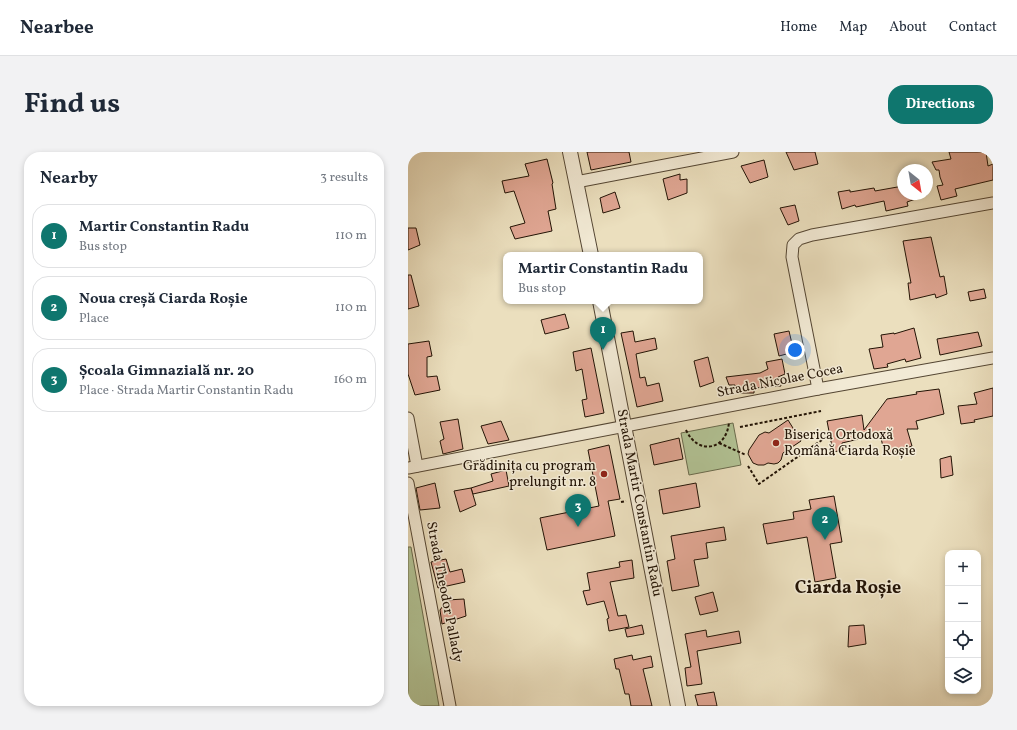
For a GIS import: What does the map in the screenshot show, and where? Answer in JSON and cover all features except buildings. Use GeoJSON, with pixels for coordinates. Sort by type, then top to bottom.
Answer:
{"type":"FeatureCollection","features":[{"type":"Feature","properties":{"kind":"street"},"geometry":{"type":"LineString","coordinates":[[570,152],[589,252]]}},
{"type":"Feature","properties":{"kind":"street"},"geometry":{"type":"LineString","coordinates":[[576,182],[734,152]]}},
{"type":"Feature","properties":{"kind":"street"},"geometry":{"type":"LineString","coordinates":[[818,389],[792,257],[793,245],[800,239],[812,235],[993,203]]}},
{"type":"Feature","properties":{"kind":"street","name":"Strada Martir Constantin Radu"},"geometry":{"type":"LineString","coordinates":[[601,304],[678,706]]}},
{"type":"Feature","properties":{"kind":"street","name":"Strada Nicolae Cocea"},"geometry":{"type":"LineString","coordinates":[[413,467],[818,389],[993,358]]}},
{"type":"Feature","properties":{"kind":"street"},"geometry":{"type":"LineString","coordinates":[[408,418],[413,467]]}},
{"type":"Feature","properties":{"kind":"street","name":"Strada Theodor Pallady"},"geometry":{"type":"LineString","coordinates":[[408,483],[450,706]]}},
{"type":"Feature","properties":{"kind":"path"},"geometry":{"type":"LineString","coordinates":[[740,427],[821,410]]}},
{"type":"Feature","properties":{"kind":"path"},"geometry":{"type":"LineString","coordinates":[[686,430],[690,438],[699,445],[711,446],[719,443],[725,438],[729,430],[729,422]]}},
{"type":"Feature","properties":{"kind":"path"},"geometry":{"type":"LineString","coordinates":[[748,466],[759,484],[826,438]]}},
{"type":"Feature","properties":{"kind":"path"},"geometry":{"type":"LineString","coordinates":[[719,443],[746,455]]}},
{"type":"Feature","properties":{"kind":"green space"},"geometry":{"type":"Polygon","coordinates":[[[733,423],[741,465],[689,475],[681,433],[733,423]]]}},
{"type":"Feature","properties":{"kind":"green space"},"geometry":{"type":"Polygon","coordinates":[[[408,547],[411,547],[439,706],[408,706],[408,547]]]}},
{"type":"Feature","properties":{"kind":"place","name":"Martir Constantin Radu"},"geometry":{"type":"Point","coordinates":[603,350]}},
{"type":"Feature","properties":{"kind":"place","name":"Biserica Ortodoxă Română Ciarda Roșie"},"geometry":{"type":"Point","coordinates":[776,443]}},
{"type":"Feature","properties":{"kind":"place","name":"Grădinița cu program prelungit nr. 8"},"geometry":{"type":"Point","coordinates":[604,474]}},
{"type":"Feature","properties":{"kind":"place","name":"Școala Gimnazială nr. 20"},"geometry":{"type":"Point","coordinates":[578,527]}},
{"type":"Feature","properties":{"kind":"place","name":"Noua creșă Ciarda Roșie"},"geometry":{"type":"Point","coordinates":[825,540]}},
{"type":"Feature","properties":{"kind":"district","name":"Ciarda Roșie"},"geometry":{"type":"Point","coordinates":[848,588]}}]}
